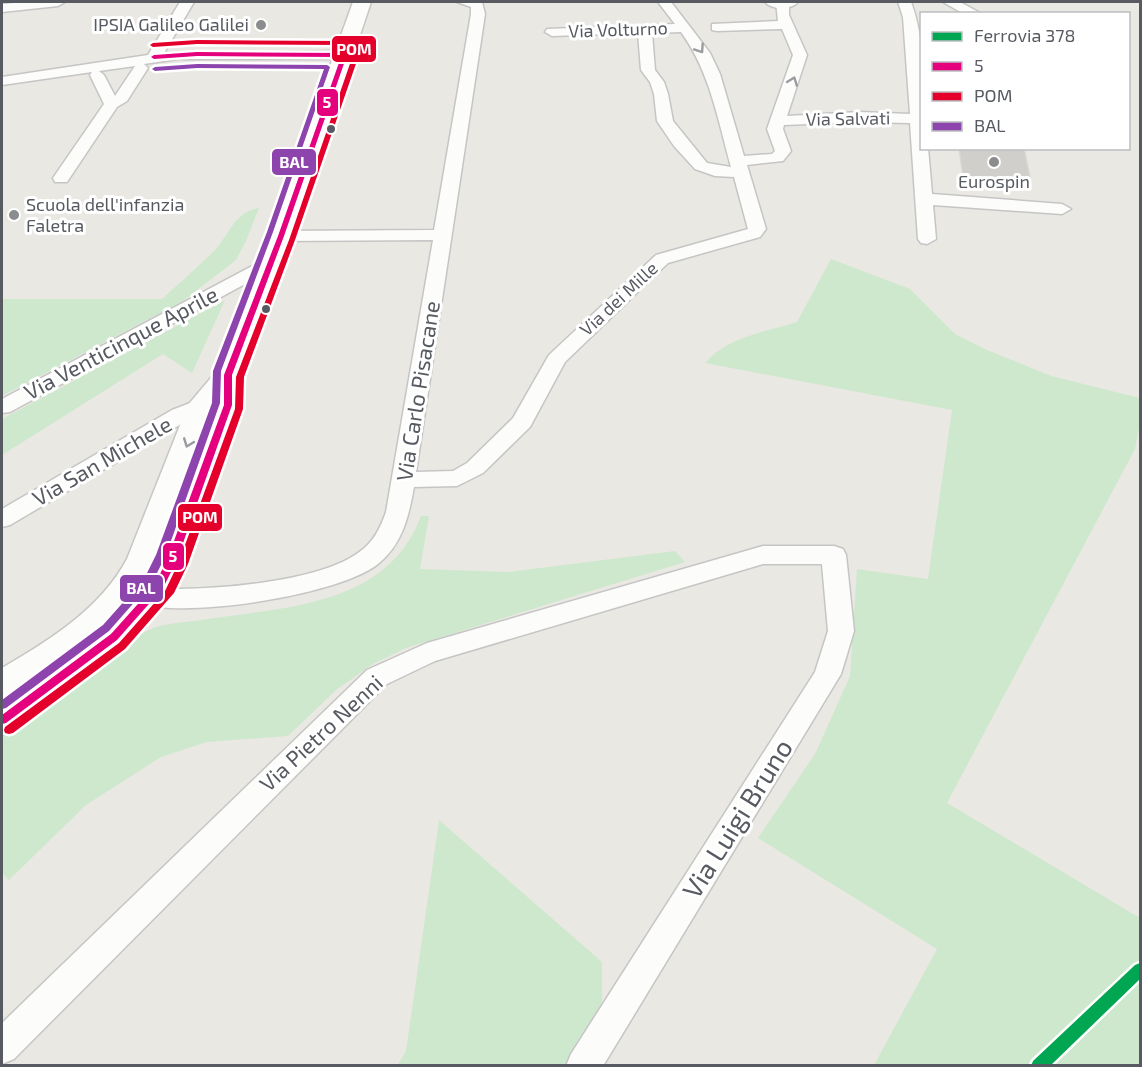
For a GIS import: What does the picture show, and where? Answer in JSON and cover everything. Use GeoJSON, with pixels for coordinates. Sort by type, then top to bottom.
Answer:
{"type":"FeatureCollection","features":[{"type":"Feature","properties":{"kind":"main road"},"geometry":{"type":"LineString","coordinates":[[2,685],[46,660],[91,626],[131,584],[144,559],[203,405],[228,375],[281,236],[362,2]]}},
{"type":"Feature","properties":{"kind":"main road"},"geometry":{"type":"LineString","coordinates":[[2,719],[114,637],[151,597],[172,560],[228,405],[228,375]]}},
{"type":"Feature","properties":{"kind":"main road"},"geometry":{"type":"LineString","coordinates":[[2,704],[2,719]]}},
{"type":"Feature","properties":{"kind":"street"},"geometry":{"type":"LineString","coordinates":[[2,8],[58,2]]}},
{"type":"Feature","properties":{"kind":"street"},"geometry":{"type":"LineString","coordinates":[[154,57],[188,2]]}},
{"type":"Feature","properties":{"kind":"street","name":"Via Carlo Pisacane"},"geometry":{"type":"LineString","coordinates":[[151,597],[178,600],[204,598],[311,581],[339,574],[363,562],[381,547],[392,531],[398,512],[478,14],[477,6],[465,2]]}},
{"type":"Feature","properties":{"kind":"street","name":"Via dei Mille"},"geometry":{"type":"LineString","coordinates":[[403,480],[457,478],[475,468],[522,422],[556,359],[662,259],[754,233],[758,224],[714,74],[703,53],[665,2]]}},
{"type":"Feature","properties":{"kind":"street","name":"Via Salvati"},"geometry":{"type":"LineString","coordinates":[[741,167],[777,158],[783,151],[777,137],[778,121],[800,55],[798,45],[782,16],[782,2]]}},
{"type":"Feature","properties":{"kind":"street"},"geometry":{"type":"LineString","coordinates":[[905,2],[910,17],[920,119]]}},
{"type":"Feature","properties":{"kind":"street"},"geometry":{"type":"LineString","coordinates":[[950,2],[972,12]]}},
{"type":"Feature","properties":{"kind":"street"},"geometry":{"type":"LineString","coordinates":[[717,27],[787,25]]}},
{"type":"Feature","properties":{"kind":"street","name":"Via Volturno"},"geometry":{"type":"LineString","coordinates":[[552,32],[685,28]]}},
{"type":"Feature","properties":{"kind":"street"},"geometry":{"type":"LineString","coordinates":[[645,29],[648,70],[659,88],[665,121],[680,143],[701,166],[715,171],[741,167]]}},
{"type":"Feature","properties":{"kind":"street"},"geometry":{"type":"LineString","coordinates":[[2,81],[154,57],[197,54],[342,59]]}},
{"type":"Feature","properties":{"kind":"street"},"geometry":{"type":"LineString","coordinates":[[2,90],[141,68],[193,63],[342,59]]}},
{"type":"Feature","properties":{"kind":"street"},"geometry":{"type":"LineString","coordinates":[[61,178],[112,104],[122,98],[141,68]]}},
{"type":"Feature","properties":{"kind":"street"},"geometry":{"type":"LineString","coordinates":[[97,75],[112,104]]}},
{"type":"Feature","properties":{"kind":"street","name":"Via Salvati"},"geometry":{"type":"LineString","coordinates":[[778,121],[859,117],[920,119]]}},
{"type":"Feature","properties":{"kind":"street"},"geometry":{"type":"LineString","coordinates":[[922,150],[927,239]]}},
{"type":"Feature","properties":{"kind":"street"},"geometry":{"type":"LineString","coordinates":[[924,199],[1062,209]]}},
{"type":"Feature","properties":{"kind":"street"},"geometry":{"type":"LineString","coordinates":[[281,236],[444,235]]}},
{"type":"Feature","properties":{"kind":"street","name":"Via Venticinque Aprile"},"geometry":{"type":"LineString","coordinates":[[2,407],[271,262]]}},
{"type":"Feature","properties":{"kind":"street","name":"Via San Michele"},"geometry":{"type":"LineString","coordinates":[[2,519],[180,415],[203,405]]}},
{"type":"Feature","properties":{"kind":"street","name":"Via Pietro Nenni"},"geometry":{"type":"LineString","coordinates":[[2,1047],[377,676],[427,653],[763,555],[834,555]]}},
{"type":"Feature","properties":{"kind":"street","name":"Via Luigi Bruno"},"geometry":{"type":"LineString","coordinates":[[583,1065],[828,674],[841,631],[834,555]]}},
{"type":"Feature","properties":{"kind":"green space"},"geometry":{"type":"Polygon","coordinates":[[[259,208],[236,260],[183,301],[2,396],[2,299],[162,299],[219,246],[243,214],[259,208]]]}},
{"type":"Feature","properties":{"kind":"green space"},"geometry":{"type":"Polygon","coordinates":[[[831,259],[910,289],[955,334],[987,350],[1051,376],[1140,398],[1140,422],[1135,449],[947,803],[1140,918],[1140,1065],[874,1065],[937,949],[758,838],[815,754],[850,676],[857,569],[928,579],[952,410],[705,363],[714,354],[735,341],[797,322],[831,259]]]}},
{"type":"Feature","properties":{"kind":"green space"},"geometry":{"type":"Polygon","coordinates":[[[225,300],[192,373],[163,354],[2,455],[2,419],[225,300]]]}},
{"type":"Feature","properties":{"kind":"green space"},"geometry":{"type":"Polygon","coordinates":[[[421,516],[429,516],[420,569],[508,572],[675,551],[685,562],[406,648],[373,664],[336,690],[288,736],[207,742],[161,757],[86,805],[9,880],[2,873],[2,738],[89,677],[135,638],[156,627],[298,605],[329,597],[358,585],[384,569],[405,546],[421,516]]]}},
{"type":"Feature","properties":{"kind":"green space"},"geometry":{"type":"Polygon","coordinates":[[[439,820],[602,962],[602,1065],[397,1066],[406,1051],[439,820]]]}},
{"type":"Feature","properties":{"kind":"building","name":"Eurospin"},"geometry":{"type":"Polygon","coordinates":[[[959,150],[1024,150],[1031,182],[963,176],[959,150]]]}},
{"type":"Feature","properties":{"kind":"rail line","name":"378"},"geometry":{"type":"LineString","coordinates":[[1038,1066],[1140,970]]}},
{"type":"Feature","properties":{"kind":"transit line","name":"POM"},"geometry":{"type":"LineString","coordinates":[[9,730],[122,646],[169,593],[183,564],[239,409],[240,377],[292,240],[356,55],[353,47],[344,43],[197,42],[153,45]]}},
{"type":"Feature","properties":{"kind":"transit line","name":"5"},"geometry":{"type":"LineString","coordinates":[[2,720],[114,637],[158,588],[172,560],[228,405],[228,375],[281,236],[344,55],[197,54],[154,57]]}},
{"type":"Feature","properties":{"kind":"transit line","name":"BAL"},"geometry":{"type":"LineString","coordinates":[[2,705],[106,628],[148,581],[161,555],[216,403],[217,371],[270,232],[327,67],[197,66],[155,69]]}},
{"type":"Feature","properties":{"kind":"place","name":"IPSIA Galileo Galilei"},"geometry":{"type":"Point","coordinates":[261,25]}},
{"type":"Feature","properties":{"kind":"place","name":"Eurospin"},"geometry":{"type":"Point","coordinates":[994,162]}},
{"type":"Feature","properties":{"kind":"place","name":"Scuola dell'infanzia Faletra"},"geometry":{"type":"Point","coordinates":[14,215]}}]}
